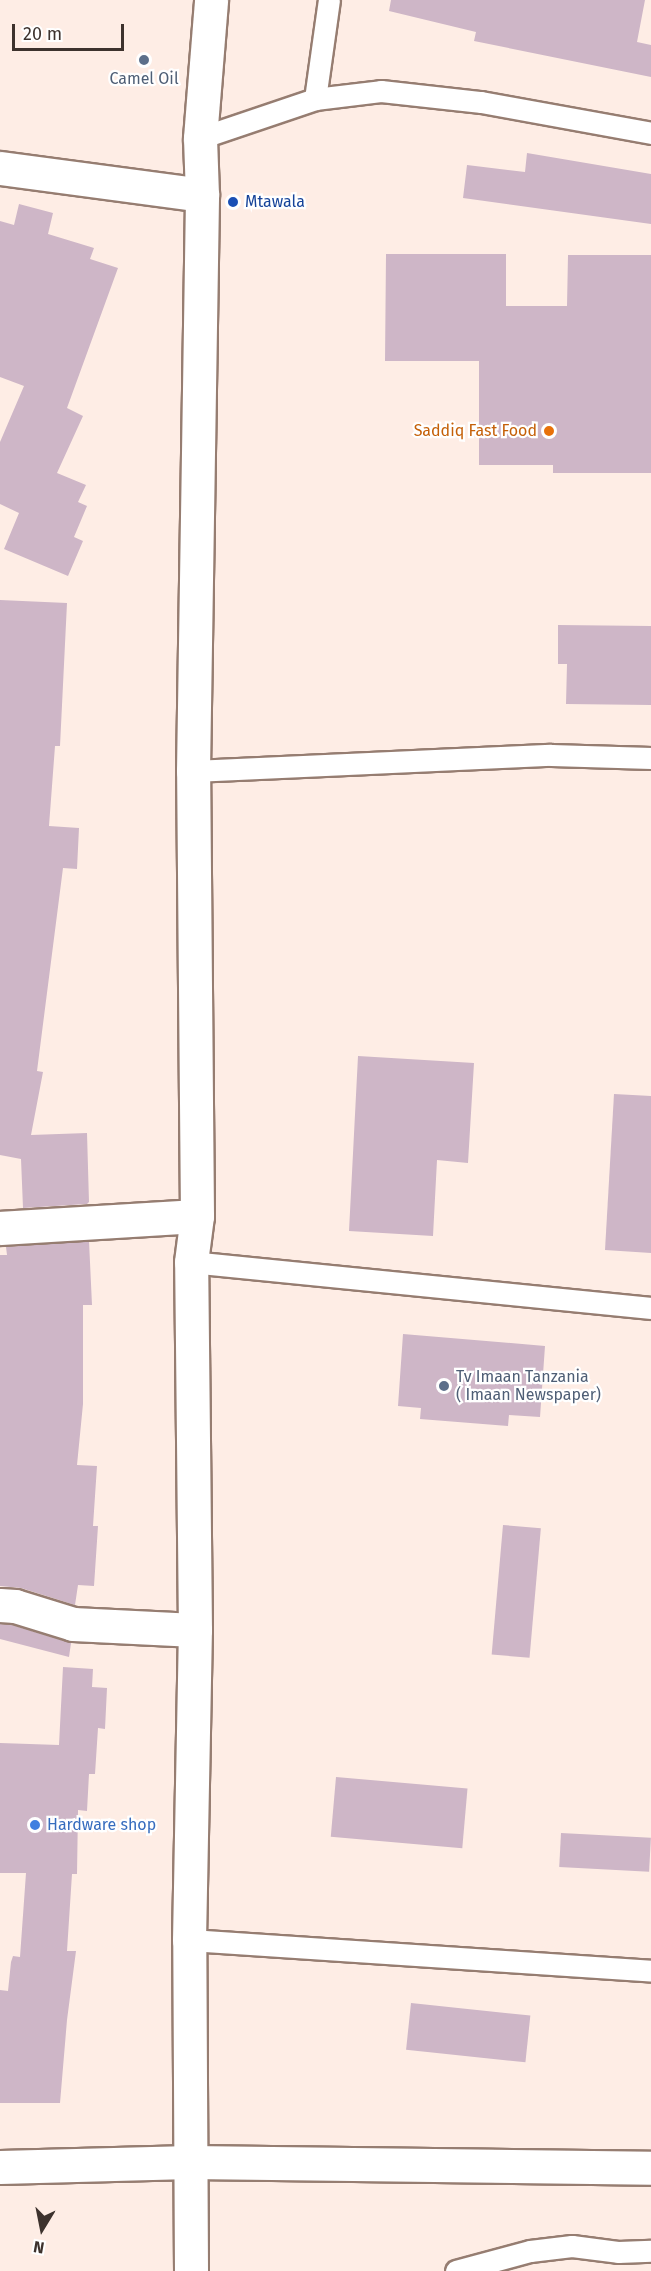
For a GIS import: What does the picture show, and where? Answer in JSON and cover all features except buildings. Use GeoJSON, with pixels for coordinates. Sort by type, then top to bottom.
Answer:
{"type":"FeatureCollection","features":[{"type":"Feature","properties":{"kind":"main road"},"geometry":{"type":"LineString","coordinates":[[191,2271],[189,1940],[195,1630],[191,1262],[197,1215],[193,771],[202,195],[200,138],[211,0]]}},
{"type":"Feature","properties":{"kind":"main road"},"geometry":{"type":"LineString","coordinates":[[0,168],[202,195]]}},
{"type":"Feature","properties":{"kind":"main road"},"geometry":{"type":"LineString","coordinates":[[0,1228],[197,1215]]}},
{"type":"Feature","properties":{"kind":"main road"},"geometry":{"type":"LineString","coordinates":[[0,1605],[15,1606],[73,1624],[195,1630]]}},
{"type":"Feature","properties":{"kind":"main road"},"geometry":{"type":"LineString","coordinates":[[0,2167],[190,2162],[651,2168]]}},
{"type":"Feature","properties":{"kind":"lane"},"geometry":{"type":"LineString","coordinates":[[315,99],[329,0]]}},
{"type":"Feature","properties":{"kind":"lane"},"geometry":{"type":"LineString","coordinates":[[200,138],[315,99],[381,91],[481,102],[651,133]]}},
{"type":"Feature","properties":{"kind":"lane"},"geometry":{"type":"LineString","coordinates":[[193,771],[551,755],[651,758]]}},
{"type":"Feature","properties":{"kind":"lane"},"geometry":{"type":"LineString","coordinates":[[191,1262],[651,1308]]}},
{"type":"Feature","properties":{"kind":"lane"},"geometry":{"type":"LineString","coordinates":[[189,1940],[651,1971]]}},
{"type":"Feature","properties":{"kind":"lane"},"geometry":{"type":"LineString","coordinates":[[456,2271],[530,2251],[572,2246],[618,2252],[651,2251]]}},
{"type":"Feature","properties":{"kind":"place","name":"Camel Oil"},"geometry":{"type":"Point","coordinates":[144,60]}},
{"type":"Feature","properties":{"kind":"place","name":"Mtawala"},"geometry":{"type":"Point","coordinates":[233,202]}},
{"type":"Feature","properties":{"kind":"place","name":"Saddiq Fast Food"},"geometry":{"type":"Point","coordinates":[549,431]}},
{"type":"Feature","properties":{"kind":"place","name":"Tv Imaan Tanzania ( Imaan Newspaper)"},"geometry":{"type":"Point","coordinates":[444,1386]}},
{"type":"Feature","properties":{"kind":"place","name":"Hardware shop"},"geometry":{"type":"Point","coordinates":[35,1825]}}]}
